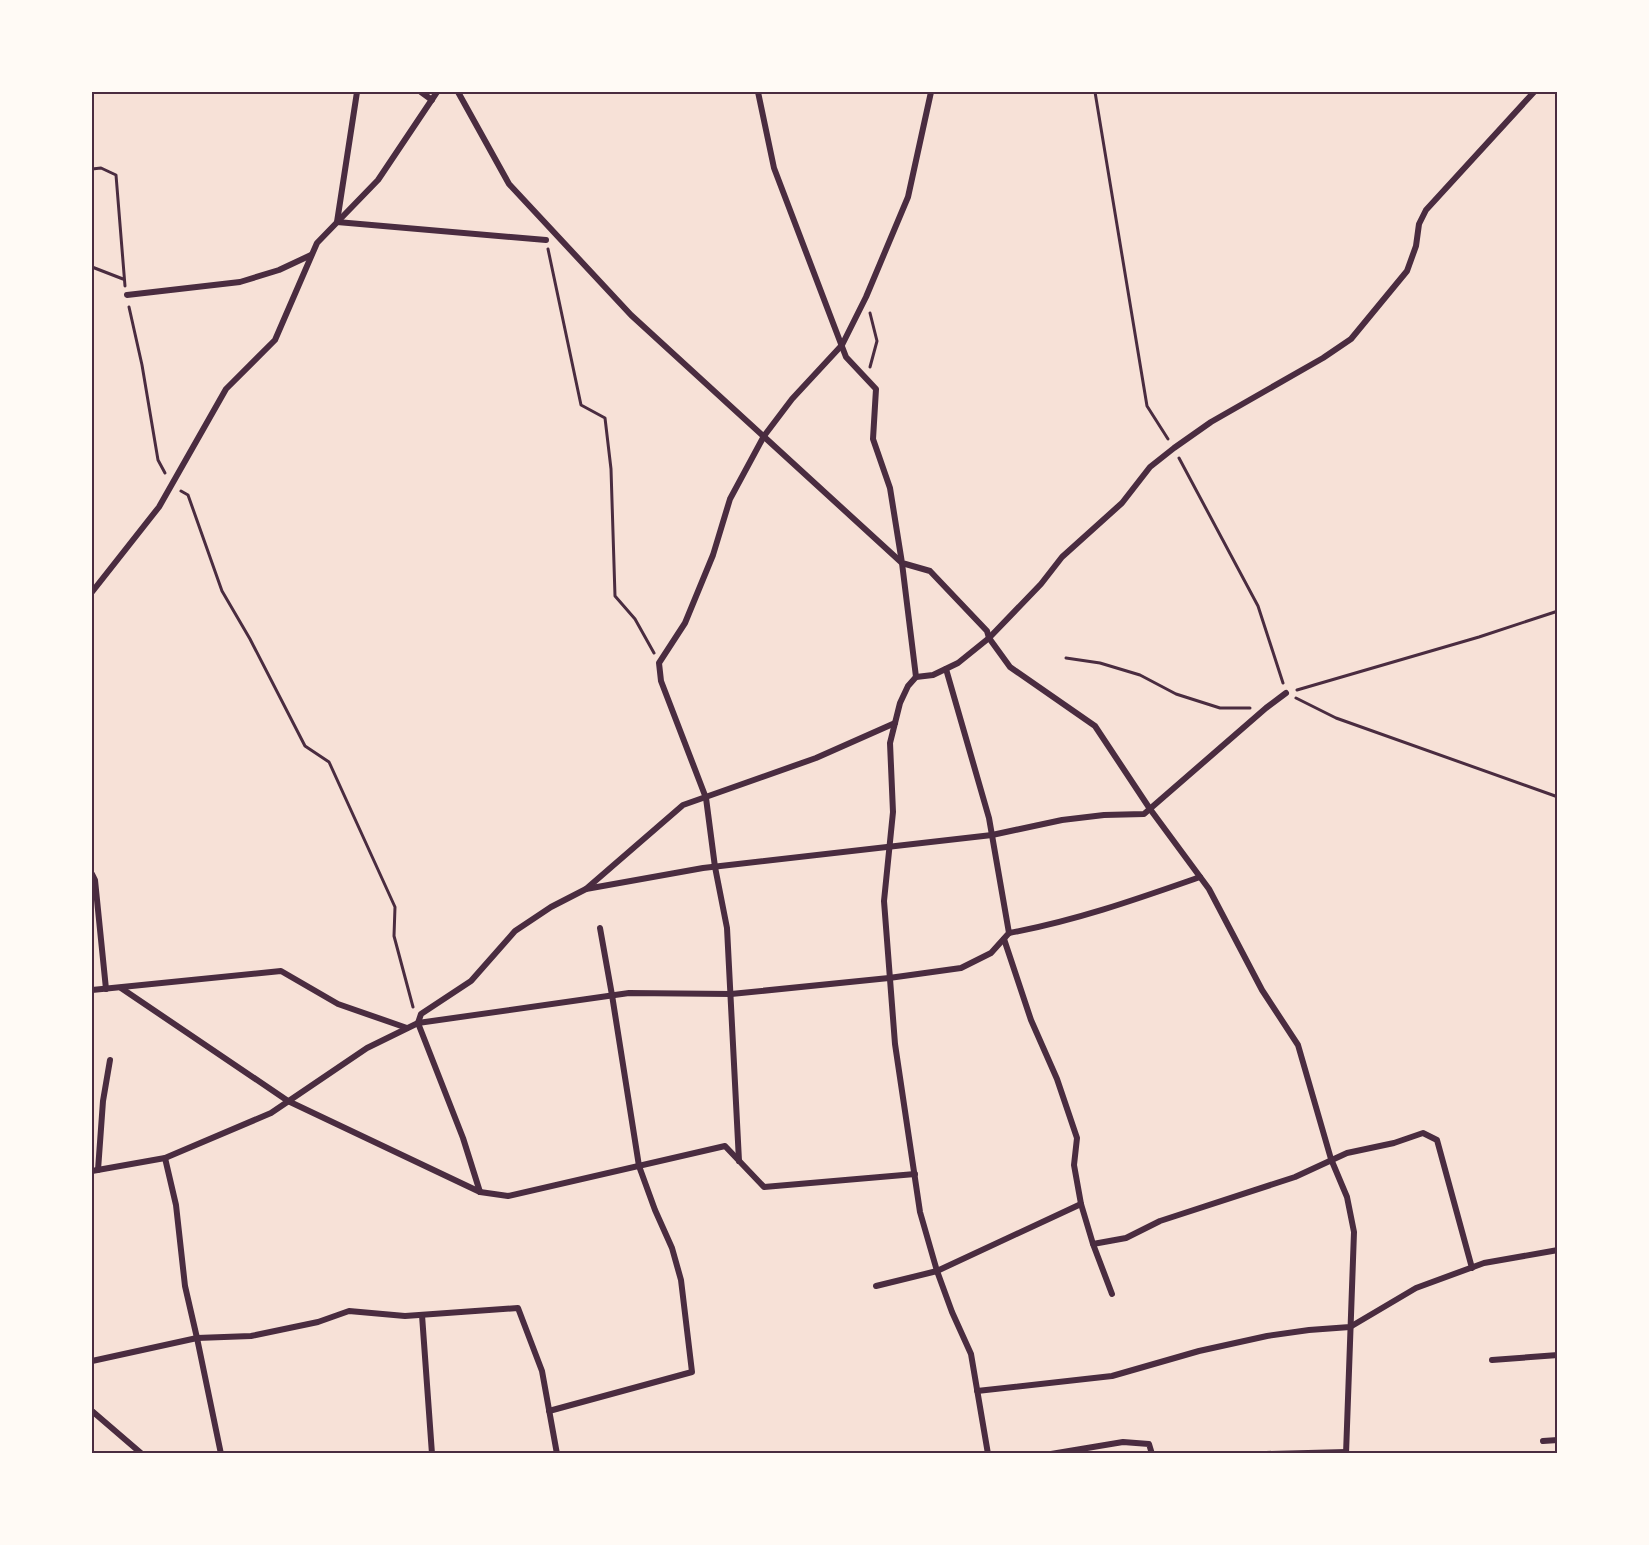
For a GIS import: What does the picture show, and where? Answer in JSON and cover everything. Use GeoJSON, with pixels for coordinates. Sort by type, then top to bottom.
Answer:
{"type":"FeatureCollection","features":[{"type":"Feature","properties":{"kind":"street"},"geometry":{"type":"LineString","coordinates":[[337,222],[357,92]]}},
{"type":"Feature","properties":{"kind":"street"},"geometry":{"type":"LineString","coordinates":[[421,92],[432,100]]}},
{"type":"Feature","properties":{"kind":"street"},"geometry":{"type":"LineString","coordinates":[[92,592],[159,507],[226,389],[275,340],[317,243],[378,180],[437,92]]}},
{"type":"Feature","properties":{"kind":"street"},"geometry":{"type":"LineString","coordinates":[[458,92],[509,184],[631,315],[902,563],[930,571],[987,632],[1010,667],[1095,726],[1150,809],[1209,889],[1262,990],[1298,1045],[1331,1159],[1347,1197],[1354,1232],[1346,1453],[1266,1454]]}},
{"type":"Feature","properties":{"kind":"street"},"geometry":{"type":"LineString","coordinates":[[758,92],[774,168],[846,357],[876,390],[873,439],[890,488],[916,677]]}},
{"type":"Feature","properties":{"kind":"street"},"geometry":{"type":"LineString","coordinates":[[739,1161],[727,928],[715,867],[706,798],[661,681],[659,663],[685,623],[713,555],[730,499],[764,436],[792,399],[842,345],[866,297],[908,197],[931,92]]}},
{"type":"Feature","properties":{"kind":"street"},"geometry":{"type":"LineString","coordinates":[[988,1454],[971,1354],[951,1312],[920,1212],[895,1044],[884,901],[894,812],[890,743],[900,703],[908,686],[916,677],[933,675],[958,663],[989,638],[1041,584],[1062,557],[1122,503],[1150,467],[1211,422],[1323,358],[1351,339],[1407,271],[1416,246],[1419,224],[1426,210],[1534,92]]}},
{"type":"Feature","properties":{"kind":"street"},"geometry":{"type":"LineString","coordinates":[[337,222],[546,240]]}},
{"type":"Feature","properties":{"kind":"street"},"geometry":{"type":"LineString","coordinates":[[127,295],[240,282],[279,270],[312,254]]}},
{"type":"Feature","properties":{"kind":"street"},"geometry":{"type":"LineString","coordinates":[[946,669],[989,818],[1007,936],[1031,1020],[1057,1078],[1077,1138],[1074,1165],[1082,1204],[1093,1244],[1112,1294]]}},
{"type":"Feature","properties":{"kind":"street"},"geometry":{"type":"LineString","coordinates":[[586,889],[715,867],[992,835],[1062,820],[1104,815],[1144,814],[1286,693]]}},
{"type":"Feature","properties":{"kind":"street"},"geometry":{"type":"LineString","coordinates":[[480,1192],[463,1138],[418,1023],[421,1014],[471,981],[515,932],[551,907],[586,889],[683,805],[816,758],[895,723]]}},
{"type":"Feature","properties":{"kind":"street"},"geometry":{"type":"LineString","coordinates":[[92,874],[95,880],[106,989]]}},
{"type":"Feature","properties":{"kind":"street"},"geometry":{"type":"LineString","coordinates":[[110,1060],[95,1171],[165,1158],[270,1113],[367,1048],[418,1023],[629,993],[731,994],[889,978],[961,968],[991,953],[1007,936],[1126,903],[1200,877]]}},
{"type":"Feature","properties":{"kind":"street"},"geometry":{"type":"LineString","coordinates":[[549,1411],[692,1372],[681,1280],[672,1248],[639,1166],[600,928]]}},
{"type":"Feature","properties":{"kind":"street"},"geometry":{"type":"LineString","coordinates":[[92,990],[281,971],[338,1004],[407,1028]]}},
{"type":"Feature","properties":{"kind":"street"},"geometry":{"type":"LineString","coordinates":[[121,988],[288,1101],[480,1192],[508,1196],[725,1146],[764,1187],[915,1174]]}},
{"type":"Feature","properties":{"kind":"street"},"geometry":{"type":"LineString","coordinates":[[1093,1244],[1126,1238],[1160,1221],[1295,1177],[1347,1153],[1394,1143],[1424,1133],[1437,1140],[1472,1268]]}},
{"type":"Feature","properties":{"kind":"street"},"geometry":{"type":"LineString","coordinates":[[165,1158],[176,1205],[185,1286],[221,1454]]}},
{"type":"Feature","properties":{"kind":"street"},"geometry":{"type":"LineString","coordinates":[[876,1286],[937,1271],[1082,1204]]}},
{"type":"Feature","properties":{"kind":"street"},"geometry":{"type":"LineString","coordinates":[[977,1391],[1112,1376],[1199,1351],[1258,1338],[1309,1330],[1350,1327],[1416,1288],[1484,1263],[1557,1250]]}},
{"type":"Feature","properties":{"kind":"street"},"geometry":{"type":"LineString","coordinates":[[92,1361],[197,1338],[250,1336],[318,1322],[349,1311],[405,1316],[518,1308],[542,1371],[557,1454]]}},
{"type":"Feature","properties":{"kind":"street"},"geometry":{"type":"LineString","coordinates":[[422,1315],[432,1454]]}},
{"type":"Feature","properties":{"kind":"street"},"geometry":{"type":"LineString","coordinates":[[1492,1360],[1557,1355]]}},
{"type":"Feature","properties":{"kind":"street"},"geometry":{"type":"LineString","coordinates":[[92,1411],[142,1454]]}},
{"type":"Feature","properties":{"kind":"street"},"geometry":{"type":"LineString","coordinates":[[1543,1441],[1557,1440]]}},
{"type":"Feature","properties":{"kind":"street"},"geometry":{"type":"LineString","coordinates":[[1051,1454],[1123,1442],[1149,1444],[1152,1454]]}},
{"type":"Feature","properties":{"kind":"path"},"geometry":{"type":"LineString","coordinates":[[1095,92],[1147,406],[1174,448],[1258,606],[1286,693],[1336,718],[1557,797]]}},
{"type":"Feature","properties":{"kind":"path"},"geometry":{"type":"LineString","coordinates":[[92,169],[101,168],[116,175],[124,280],[142,365],[158,460],[172,484],[188,495],[222,591],[250,639],[305,746],[328,762],[364,838],[395,907],[394,936],[418,1023]]}},
{"type":"Feature","properties":{"kind":"path"},"geometry":{"type":"LineString","coordinates":[[546,240],[581,405],[606,418],[611,470],[615,596],[635,619],[659,663]]}},
{"type":"Feature","properties":{"kind":"path"},"geometry":{"type":"LineString","coordinates":[[92,267],[124,280]]}},
{"type":"Feature","properties":{"kind":"path"},"geometry":{"type":"LineString","coordinates":[[866,297],[878,341],[866,379]]}},
{"type":"Feature","properties":{"kind":"path"},"geometry":{"type":"LineString","coordinates":[[1286,693],[1479,637],[1557,611]]}},
{"type":"Feature","properties":{"kind":"path"},"geometry":{"type":"LineString","coordinates":[[1066,658],[1100,663],[1140,675],[1176,694],[1220,708],[1266,708]]}}]}
